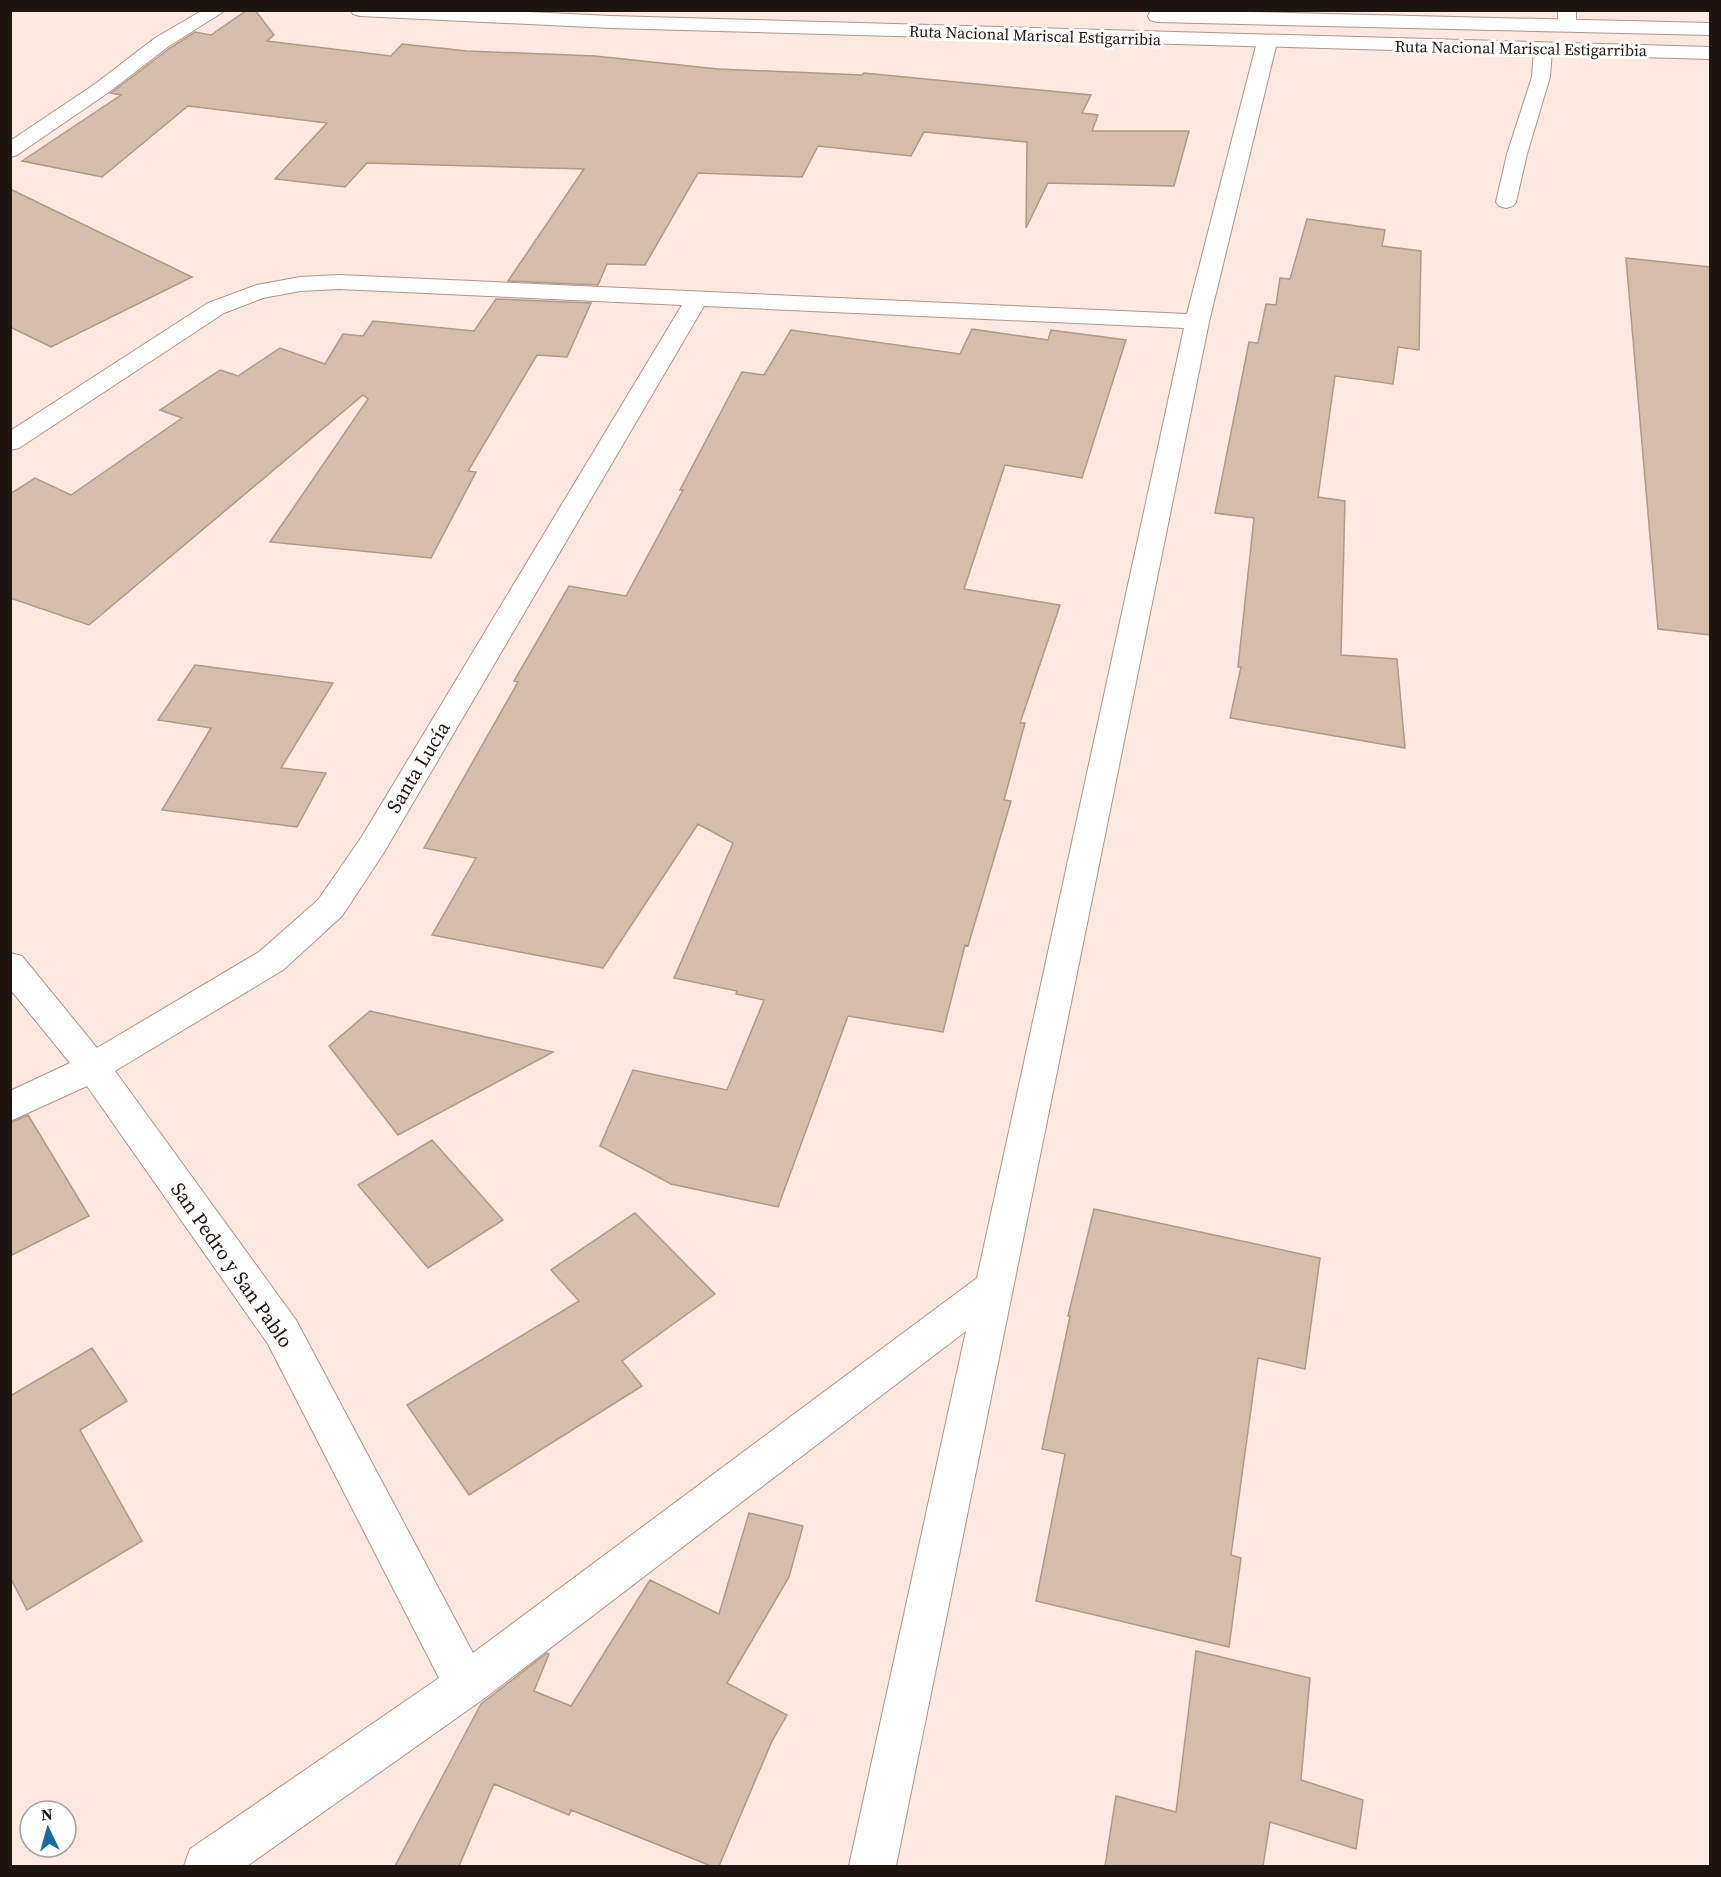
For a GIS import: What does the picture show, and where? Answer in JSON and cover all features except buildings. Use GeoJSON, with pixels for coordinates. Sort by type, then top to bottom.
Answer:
{"type":"FeatureCollection","features":[{"type":"Feature","properties":{"kind":"main road"},"geometry":{"type":"LineString","coordinates":[[10,151],[102,88],[162,42],[217,10]]}},
{"type":"Feature","properties":{"kind":"main road","name":"Ruta Nacional Mariscal Estigarribia"},"geometry":{"type":"LineString","coordinates":[[360,10],[611,22],[1710,53]]}},
{"type":"Feature","properties":{"kind":"main road","name":"Ruta Nacional Mariscal Estigarribia"},"geometry":{"type":"LineString","coordinates":[[1138,15],[1567,18],[1710,29]]}},
{"type":"Feature","properties":{"kind":"main road"},"geometry":{"type":"LineString","coordinates":[[873,1866],[1197,322],[1267,42]]}},
{"type":"Feature","properties":{"kind":"main road"},"geometry":{"type":"LineString","coordinates":[[10,443],[216,308],[257,292],[300,284],[339,282],[1197,322]]}},
{"type":"Feature","properties":{"kind":"main road","name":"Santa Lucía"},"geometry":{"type":"LineString","coordinates":[[10,1107],[93,1067],[272,961],[330,908],[372,846],[697,299]]}},
{"type":"Feature","properties":{"kind":"main road","name":"San Pedro y San Pablo"},"geometry":{"type":"LineString","coordinates":[[10,965],[93,1067],[282,1332],[466,1685]]}},
{"type":"Feature","properties":{"kind":"main road"},"geometry":{"type":"LineString","coordinates":[[207,1866],[466,1685],[993,1288]]}},
{"type":"Feature","properties":{"kind":"lane"},"geometry":{"type":"LineString","coordinates":[[1506,202],[1517,154],[1540,77],[1543,49]]}}]}
